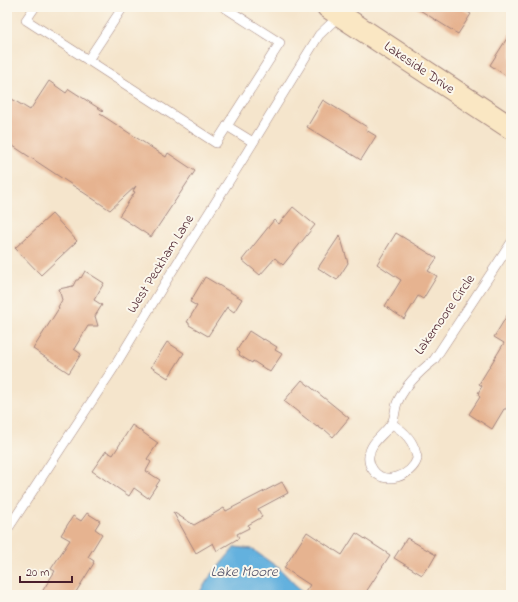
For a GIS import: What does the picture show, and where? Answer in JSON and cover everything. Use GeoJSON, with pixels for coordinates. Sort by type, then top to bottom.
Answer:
{"type":"FeatureCollection","features":[{"type":"Feature","properties":{"kind":"main road","name":"Lakeside Drive"},"geometry":{"type":"LineString","coordinates":[[334,11],[511,128]]}},
{"type":"Feature","properties":{"kind":"lane"},"geometry":{"type":"LineString","coordinates":[[35,7],[26,20],[216,143],[280,43],[224,7]]}},
{"type":"Feature","properties":{"kind":"lane"},"geometry":{"type":"LineString","coordinates":[[88,60],[123,7]]}},
{"type":"Feature","properties":{"kind":"lane","name":"West Peckham Lane"},"geometry":{"type":"LineString","coordinates":[[7,530],[113,370],[171,273],[334,11]]}},
{"type":"Feature","properties":{"kind":"lane"},"geometry":{"type":"LineString","coordinates":[[227,126],[253,142]]}},
{"type":"Feature","properties":{"kind":"lane","name":"Lakemoore Circle"},"geometry":{"type":"LineString","coordinates":[[392,424],[397,402],[403,392],[418,373],[434,360],[511,243]]}},
{"type":"Feature","properties":{"kind":"lane"},"geometry":{"type":"LineString","coordinates":[[392,424],[402,430],[411,440],[415,448],[417,458],[412,469],[395,478],[386,478],[375,474],[369,466],[369,456],[377,439],[392,424]]}},
{"type":"Feature","properties":{"kind":"water","name":"Lake Moore"},"geometry":{"type":"Polygon","coordinates":[[[235,547],[252,549],[280,569],[305,595],[198,595],[208,579],[235,547]]]}},
{"type":"Feature","properties":{"kind":"building"},"geometry":{"type":"Polygon","coordinates":[[[415,7],[459,7],[471,14],[458,34],[415,7]]]}},
{"type":"Feature","properties":{"kind":"building"},"geometry":{"type":"Polygon","coordinates":[[[511,32],[511,79],[490,65],[511,32]]]}},
{"type":"Feature","properties":{"kind":"building"},"geometry":{"type":"Polygon","coordinates":[[[49,81],[66,93],[69,89],[103,111],[100,114],[166,157],[168,153],[195,171],[151,237],[119,216],[135,192],[133,191],[136,186],[110,210],[7,142],[7,96],[30,110],[49,81]]]}},
{"type":"Feature","properties":{"kind":"building"},"geometry":{"type":"Polygon","coordinates":[[[323,100],[367,127],[366,130],[376,136],[361,160],[307,127],[323,100]]]}},
{"type":"Feature","properties":{"kind":"building"},"geometry":{"type":"Polygon","coordinates":[[[293,207],[315,225],[283,265],[275,258],[260,275],[242,260],[274,220],[279,224],[293,207]]]}},
{"type":"Feature","properties":{"kind":"building"},"geometry":{"type":"Polygon","coordinates":[[[52,214],[77,241],[41,275],[15,248],[52,214]]]}},
{"type":"Feature","properties":{"kind":"building"},"geometry":{"type":"Polygon","coordinates":[[[396,233],[437,258],[428,271],[437,276],[423,299],[418,296],[404,319],[385,306],[401,280],[377,264],[396,233]]]}},
{"type":"Feature","properties":{"kind":"building"},"geometry":{"type":"Polygon","coordinates":[[[340,235],[348,263],[337,280],[318,268],[340,235]]]}},
{"type":"Feature","properties":{"kind":"building"},"geometry":{"type":"Polygon","coordinates":[[[85,271],[104,283],[94,300],[102,305],[95,316],[98,326],[88,326],[74,349],[81,354],[69,373],[33,349],[59,308],[58,307],[62,300],[59,289],[73,286],[76,280],[80,277],[81,278],[85,271]]]}},
{"type":"Feature","properties":{"kind":"building"},"geometry":{"type":"Polygon","coordinates":[[[205,277],[242,299],[234,312],[227,307],[208,336],[189,325],[187,322],[197,306],[190,302],[205,277]]]}},
{"type":"Feature","properties":{"kind":"building"},"geometry":{"type":"Polygon","coordinates":[[[511,309],[511,401],[506,409],[504,409],[492,429],[469,414],[480,397],[478,393],[482,386],[479,384],[504,343],[494,337],[511,309]]]}},
{"type":"Feature","properties":{"kind":"building"},"geometry":{"type":"Polygon","coordinates":[[[249,331],[277,347],[275,350],[282,354],[270,372],[253,361],[252,363],[239,355],[240,353],[237,350],[249,331]]]}},
{"type":"Feature","properties":{"kind":"building"},"geometry":{"type":"Polygon","coordinates":[[[167,342],[184,353],[168,378],[151,367],[167,342]]]}},
{"type":"Feature","properties":{"kind":"building"},"geometry":{"type":"Polygon","coordinates":[[[302,380],[349,418],[333,437],[324,429],[323,430],[317,427],[284,401],[302,380]]]}},
{"type":"Feature","properties":{"kind":"building"},"geometry":{"type":"Polygon","coordinates":[[[132,425],[158,443],[147,459],[151,462],[146,471],[160,480],[148,498],[134,488],[129,496],[92,471],[106,451],[113,455],[132,425]]]}},
{"type":"Feature","properties":{"kind":"building"},"geometry":{"type":"Polygon","coordinates":[[[282,482],[288,493],[258,509],[262,517],[248,525],[249,528],[237,534],[239,538],[217,551],[213,543],[196,553],[173,512],[194,525],[224,508],[226,511],[282,482]]]}},
{"type":"Feature","properties":{"kind":"building"},"geometry":{"type":"Polygon","coordinates":[[[87,513],[100,521],[95,529],[102,534],[88,557],[94,561],[94,563],[74,595],[40,595],[55,571],[51,569],[70,540],[61,535],[73,516],[81,521],[87,513]]]}},
{"type":"Feature","properties":{"kind":"building"},"geometry":{"type":"Polygon","coordinates":[[[307,532],[342,555],[356,533],[390,555],[364,595],[303,595],[310,585],[284,568],[307,532]]]}},
{"type":"Feature","properties":{"kind":"building"},"geometry":{"type":"Polygon","coordinates":[[[407,538],[436,555],[422,575],[394,558],[407,538]]]}}]}
